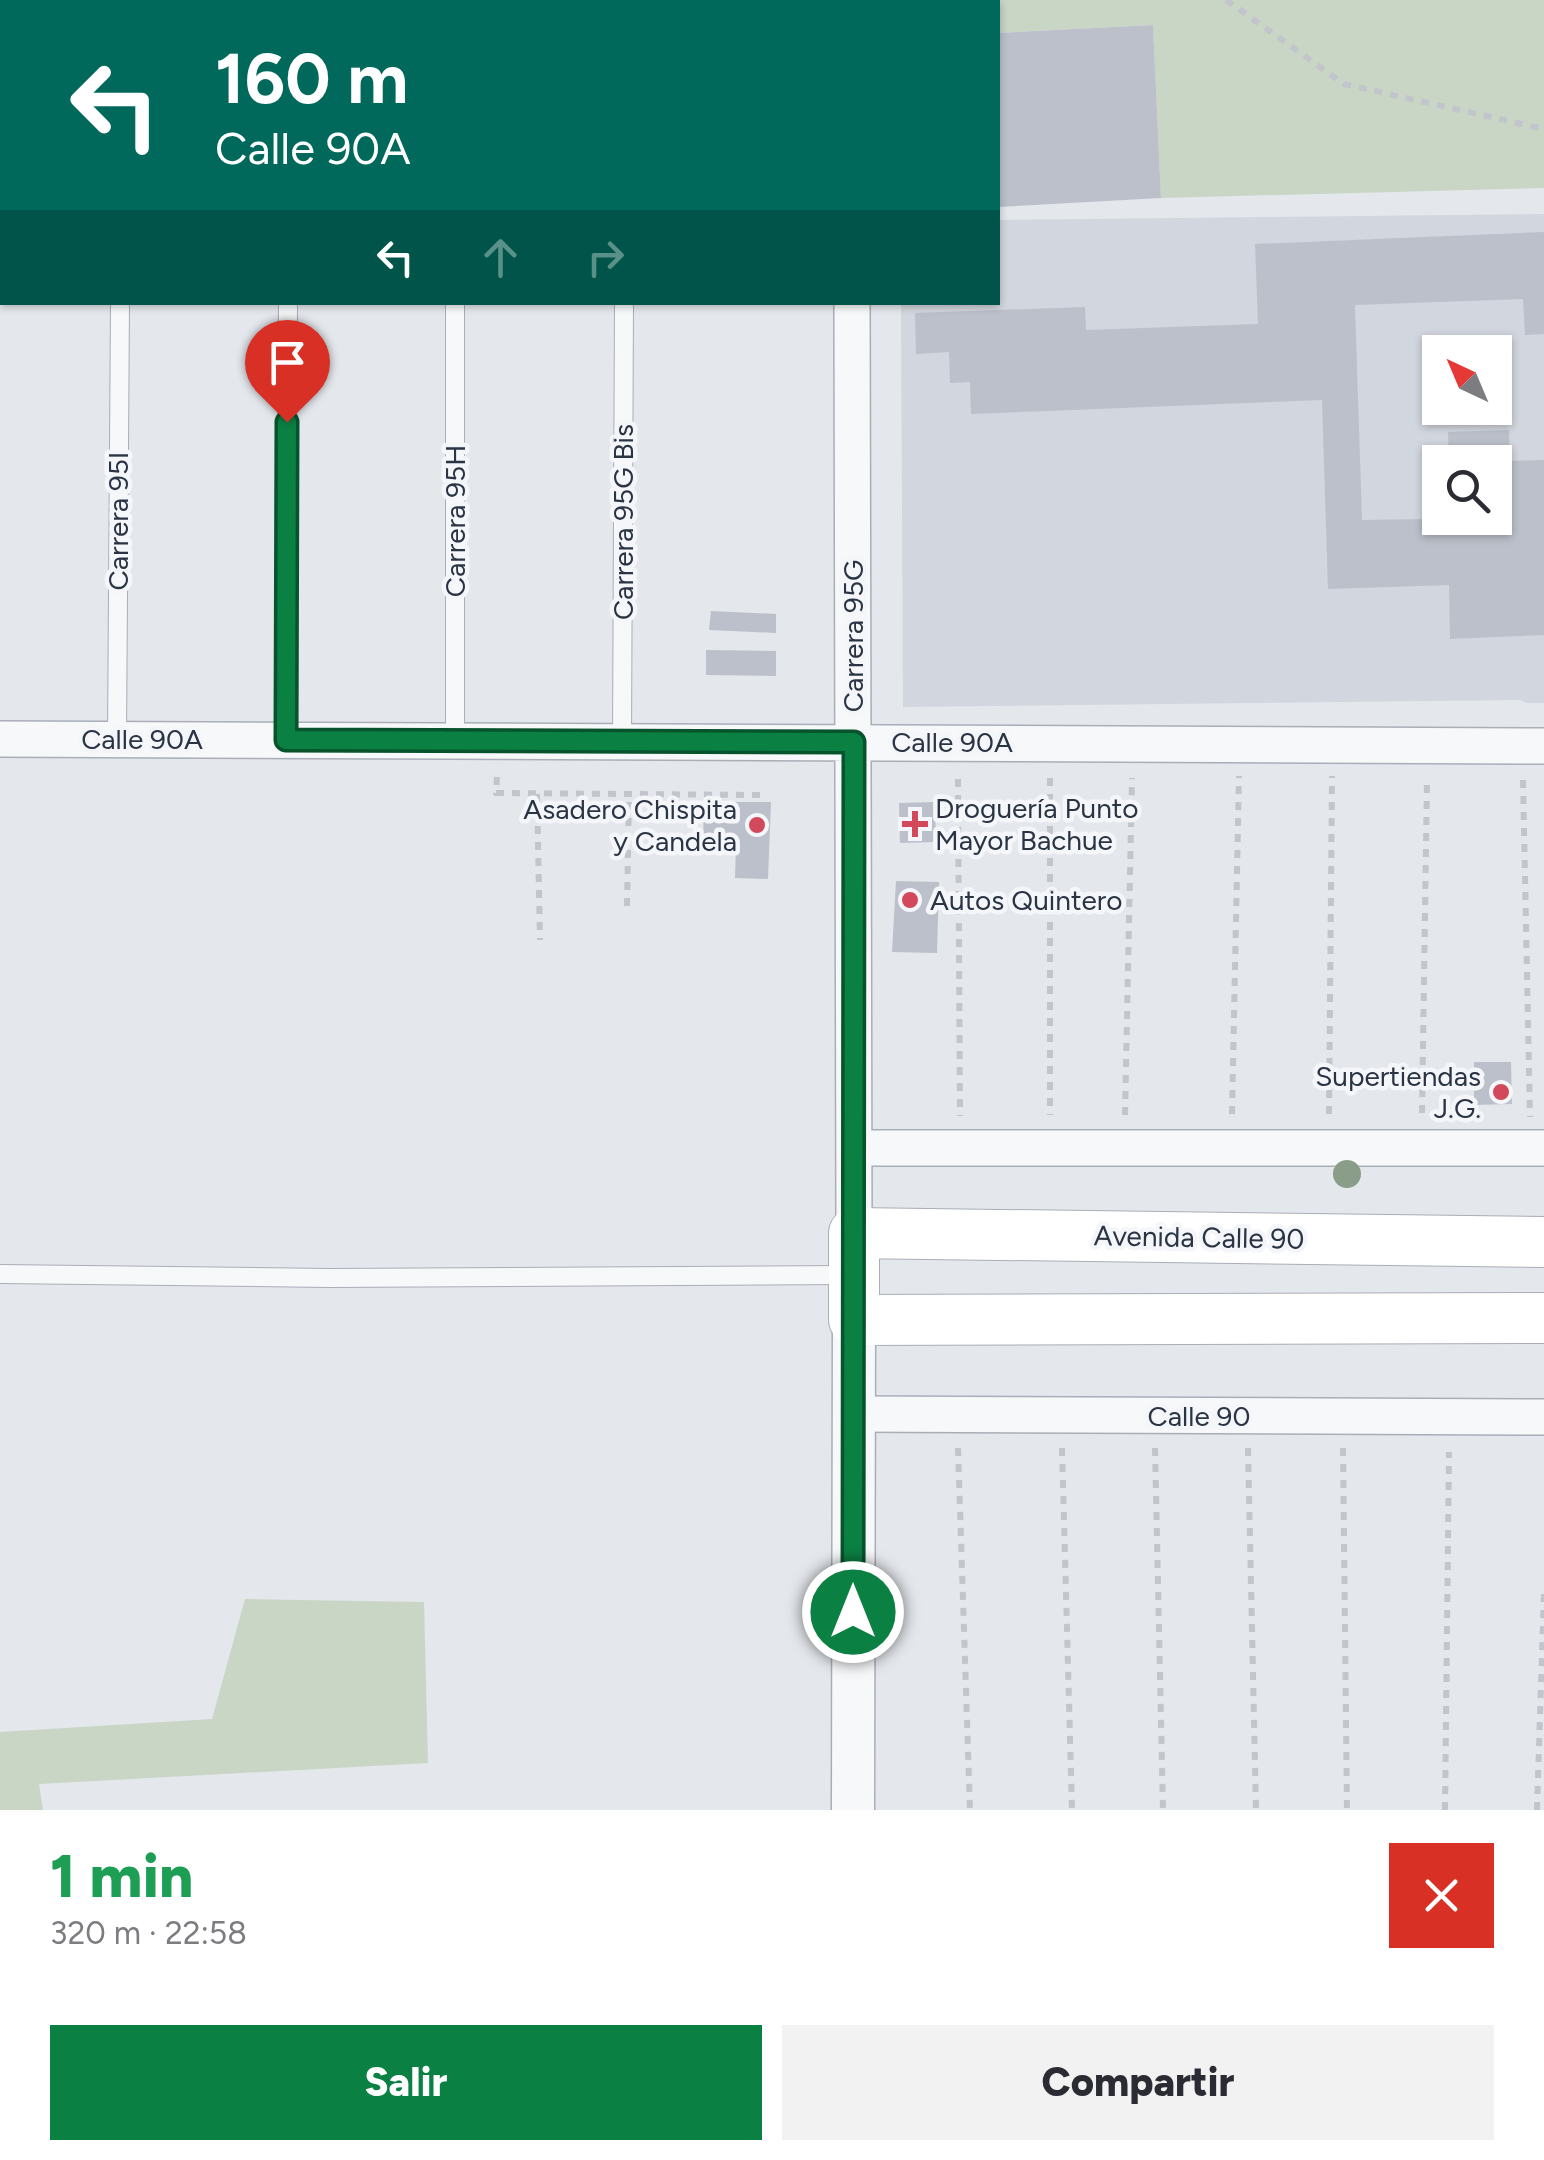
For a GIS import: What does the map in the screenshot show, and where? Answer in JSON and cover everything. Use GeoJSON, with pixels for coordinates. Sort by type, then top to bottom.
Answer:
{"type":"FeatureCollection","features":[{"type":"Feature","properties":{"kind":"main road","name":"Avenida Calle 90"},"geometry":{"type":"LineString","coordinates":[[854,1276],[1544,1242]]}},
{"type":"Feature","properties":{"kind":"main road"},"geometry":{"type":"LineString","coordinates":[[854,1276],[1544,1318]]}},
{"type":"Feature","properties":{"kind":"street","name":"Carrera 95G"},"geometry":{"type":"LineString","coordinates":[[852,305],[853,1810]]}},
{"type":"Feature","properties":{"kind":"street","name":"Calle 90A"},"geometry":{"type":"LineString","coordinates":[[0,739],[1533,746]]}},
{"type":"Feature","properties":{"kind":"street"},"geometry":{"type":"LineString","coordinates":[[854,1148],[1422,1148],[1537,1136]]}},
{"type":"Feature","properties":{"kind":"street","name":"Calle 90"},"geometry":{"type":"LineString","coordinates":[[854,1414],[1544,1418]]}},
{"type":"Feature","properties":{"kind":"lane","name":"Carrera 95I"},"geometry":{"type":"LineString","coordinates":[[117,740],[120,305]]}},
{"type":"Feature","properties":{"kind":"lane"},"geometry":{"type":"LineString","coordinates":[[286,740],[288,305]]}},
{"type":"Feature","properties":{"kind":"lane","name":"Carrera 95H"},"geometry":{"type":"LineString","coordinates":[[455,740],[456,305]]}},
{"type":"Feature","properties":{"kind":"lane","name":"Carrera 95G Bis"},"geometry":{"type":"LineString","coordinates":[[622,741],[624,305]]}},
{"type":"Feature","properties":{"kind":"lane"},"geometry":{"type":"LineString","coordinates":[[0,1274],[328,1278],[854,1276]]}},
{"type":"Feature","properties":{"kind":"path"},"geometry":{"type":"LineString","coordinates":[[1226,0],[1344,84],[1544,128]]}},
{"type":"Feature","properties":{"kind":"path"},"geometry":{"type":"LineString","coordinates":[[958,742],[960,1128]]}},
{"type":"Feature","properties":{"kind":"path"},"geometry":{"type":"LineString","coordinates":[[1050,743],[1050,1127]]}},
{"type":"Feature","properties":{"kind":"path"},"geometry":{"type":"LineString","coordinates":[[1124,1127],[1132,744]]}},
{"type":"Feature","properties":{"kind":"path"},"geometry":{"type":"LineString","coordinates":[[1232,1126],[1240,744]]}},
{"type":"Feature","properties":{"kind":"path"},"geometry":{"type":"LineString","coordinates":[[1329,1125],[1332,745]]}},
{"type":"Feature","properties":{"kind":"path"},"geometry":{"type":"LineString","coordinates":[[1422,1148],[1427,746]]}},
{"type":"Feature","properties":{"kind":"path"},"geometry":{"type":"LineString","coordinates":[[1533,746],[1537,1136]]}},
{"type":"Feature","properties":{"kind":"path"},"geometry":{"type":"LineString","coordinates":[[496,793],[760,795]]}},
{"type":"Feature","properties":{"kind":"path"},"geometry":{"type":"LineString","coordinates":[[537,794],[540,940]]}},
{"type":"Feature","properties":{"kind":"path"},"geometry":{"type":"LineString","coordinates":[[627,906],[629,796]]}},
{"type":"Feature","properties":{"kind":"path"},"geometry":{"type":"LineString","coordinates":[[1154,1446],[1162,1810]]}},
{"type":"Feature","properties":{"kind":"path"},"geometry":{"type":"LineString","coordinates":[[1248,1446],[1256,1810]]}},
{"type":"Feature","properties":{"kind":"path"},"geometry":{"type":"LineString","coordinates":[[1343,1446],[1347,1810]]}},
{"type":"Feature","properties":{"kind":"path"},"geometry":{"type":"LineString","coordinates":[[1444,1810],[1449,1446]]}},
{"type":"Feature","properties":{"kind":"path"},"geometry":{"type":"LineString","coordinates":[[958,1447],[970,1810]]}},
{"type":"Feature","properties":{"kind":"path"},"geometry":{"type":"LineString","coordinates":[[1062,1447],[1072,1810]]}},
{"type":"Feature","properties":{"kind":"path"},"geometry":{"type":"LineString","coordinates":[[1537,1810],[1544,1592]]}},
{"type":"Feature","properties":{"kind":"shaded area"},"geometry":{"type":"Polygon","coordinates":[[[1544,214],[1544,703],[1520,700],[903,707],[901,305],[1000,305],[1000,220],[1544,214]]]}},
{"type":"Feature","properties":{"kind":"green space"},"geometry":{"type":"Polygon","coordinates":[[[1000,0],[1544,0],[1544,188],[1161,198],[1153,25],[1000,33],[1000,0]]]}},
{"type":"Feature","properties":{"kind":"green space"},"geometry":{"type":"Polygon","coordinates":[[[245,1599],[424,1602],[428,1763],[39,1784],[43,1810],[0,1810],[0,1732],[212,1719],[245,1599]]]}},
{"type":"Feature","properties":{"kind":"building"},"geometry":{"type":"Polygon","coordinates":[[[1153,25],[1161,198],[1000,207],[1000,33],[1153,25]]]}},
{"type":"Feature","properties":{"kind":"building"},"geometry":{"type":"Polygon","coordinates":[[[1544,232],[1544,334],[1525,335],[1523,299],[1355,305],[1362,520],[1422,519],[1422,535],[1512,535],[1512,461],[1544,460],[1544,635],[1450,639],[1449,585],[1328,589],[1322,400],[971,414],[970,382],[950,383],[949,352],[916,354],[915,313],[1085,307],[1086,330],[1258,324],[1255,244],[1544,232]]]}},
{"type":"Feature","properties":{"kind":"building"},"geometry":{"type":"Polygon","coordinates":[[[1509,430],[1509,445],[1448,445],[1448,432],[1509,430]]]}},
{"type":"Feature","properties":{"kind":"building"},"geometry":{"type":"Polygon","coordinates":[[[711,611],[776,614],[776,633],[709,630],[711,611]]]}},
{"type":"Feature","properties":{"kind":"building"},"geometry":{"type":"Polygon","coordinates":[[[706,650],[776,651],[776,676],[706,675],[706,650]]]}},
{"type":"Feature","properties":{"kind":"building"},"geometry":{"type":"Polygon","coordinates":[[[704,802],[771,802],[768,879],[735,878],[736,845],[703,845],[704,802]]]}},
{"type":"Feature","properties":{"kind":"building"},"geometry":{"type":"Polygon","coordinates":[[[935,802],[936,842],[900,843],[899,803],[935,802]]]}},
{"type":"Feature","properties":{"kind":"building"},"geometry":{"type":"Polygon","coordinates":[[[896,881],[939,882],[937,953],[892,952],[896,881]]]}},
{"type":"Feature","properties":{"kind":"building"},"geometry":{"type":"Polygon","coordinates":[[[1474,1062],[1511,1062],[1512,1104],[1474,1105],[1474,1062]]]}},
{"type":"Feature","properties":{"kind":"place","name":"Droguería Punto Mayor Bachue"},"geometry":{"type":"Point","coordinates":[915,824]}},
{"type":"Feature","properties":{"kind":"place","name":"Asadero Chispita y Candela"},"geometry":{"type":"Point","coordinates":[757,825]}},
{"type":"Feature","properties":{"kind":"place","name":"Autos Quintero"},"geometry":{"type":"Point","coordinates":[910,900]}},
{"type":"Feature","properties":{"kind":"place","name":"Supertiendas J.G."},"geometry":{"type":"Point","coordinates":[1501,1092]}},
{"type":"Feature","properties":{"kind":"route"},"geometry":{"type":"LineString","coordinates":[[287,422],[286,740],[854,742],[853,1612]]}}]}
